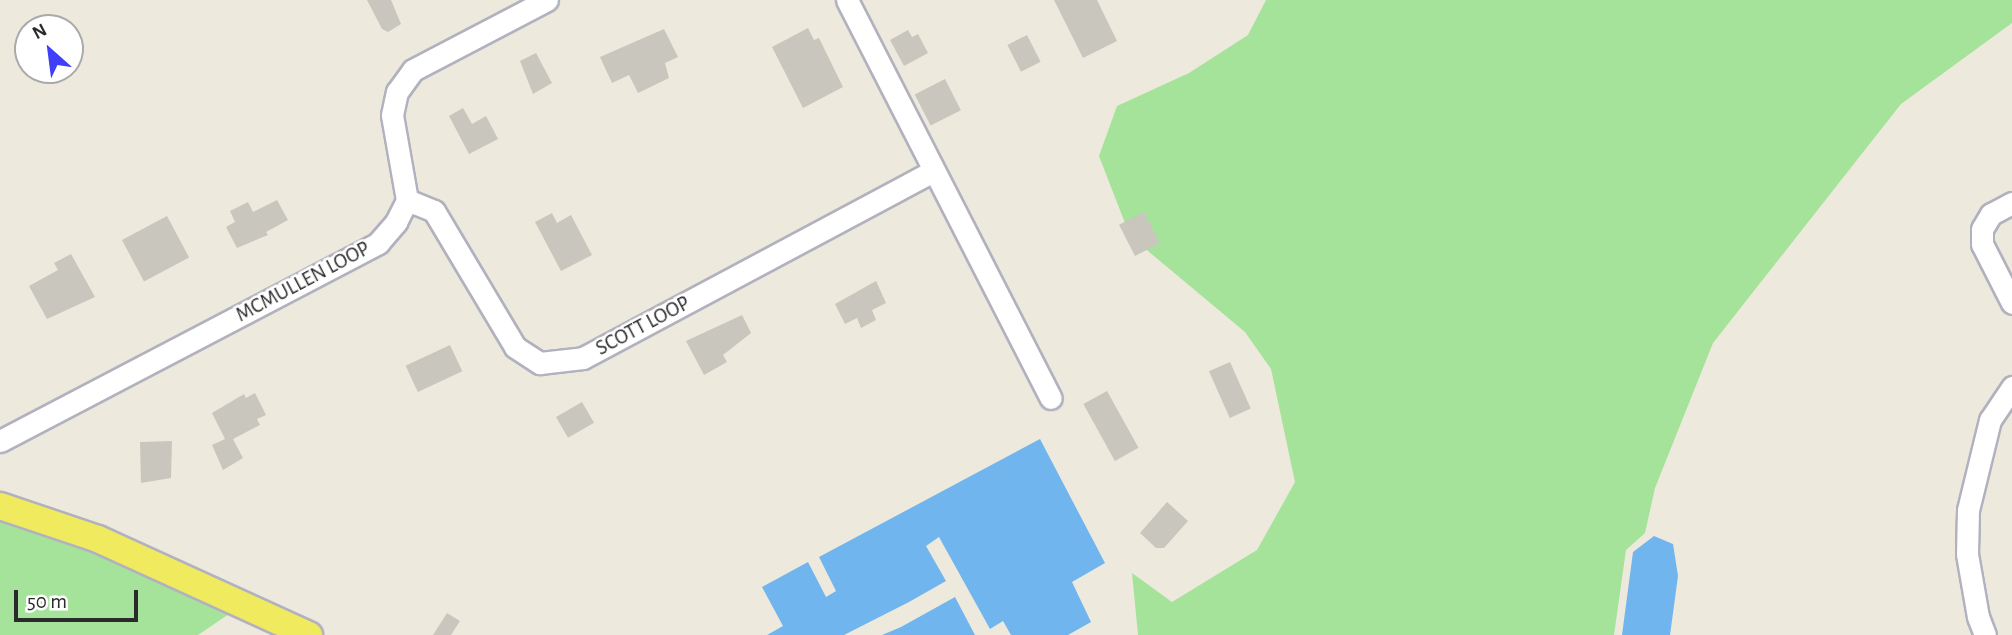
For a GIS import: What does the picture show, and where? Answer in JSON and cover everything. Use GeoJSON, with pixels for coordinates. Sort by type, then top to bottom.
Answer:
{"type":"FeatureCollection","features":[{"type":"Feature","properties":{"kind":"main road"},"geometry":{"type":"LineString","coordinates":[[0,506],[99,539],[309,635]]}},
{"type":"Feature","properties":{"kind":"street"},"geometry":{"type":"LineString","coordinates":[[407,200],[392,115],[397,92],[413,70],[547,0]]}},
{"type":"Feature","properties":{"kind":"street"},"geometry":{"type":"LineString","coordinates":[[847,0],[1051,398]]}},
{"type":"Feature","properties":{"kind":"street","name":"SCOTT LOOP"},"geometry":{"type":"LineString","coordinates":[[407,200],[434,211],[515,347],[540,363],[583,358],[933,171]]}},
{"type":"Feature","properties":{"kind":"street","name":"MCMULLEN LOOP"},"geometry":{"type":"LineString","coordinates":[[0,441],[378,243],[396,222],[407,200]]}},
{"type":"Feature","properties":{"kind":"street"},"geometry":{"type":"LineString","coordinates":[[2012,203],[1991,214],[1982,229],[1982,244],[2012,303]]}},
{"type":"Feature","properties":{"kind":"street"},"geometry":{"type":"LineString","coordinates":[[1985,635],[1978,617],[1967,554],[1968,510],[1990,420],[2012,387]]}},
{"type":"Feature","properties":{"kind":"green space"},"geometry":{"type":"Polygon","coordinates":[[[1266,0],[2012,0],[2012,23],[1901,104],[1713,343],[1655,488],[1645,533],[1626,550],[1614,635],[1138,635],[1132,573],[1172,602],[1257,550],[1295,482],[1271,369],[1245,332],[1130,236],[1099,156],[1117,106],[1189,73],[1248,35],[1266,0]]]}},
{"type":"Feature","properties":{"kind":"green space"},"geometry":{"type":"Polygon","coordinates":[[[0,516],[96,548],[232,612],[198,635],[0,635],[0,516]]]}},
{"type":"Feature","properties":{"kind":"water"},"geometry":{"type":"Polygon","coordinates":[[[1040,439],[1105,563],[1072,582],[1091,622],[1068,635],[1011,635],[1003,621],[990,629],[939,537],[926,546],[946,581],[844,635],[767,635],[783,626],[762,587],[808,562],[826,597],[836,591],[819,557],[1040,439]]]}},
{"type":"Feature","properties":{"kind":"water"},"geometry":{"type":"Polygon","coordinates":[[[1654,536],[1673,544],[1678,576],[1670,635],[1622,635],[1633,552],[1654,536]]]}},
{"type":"Feature","properties":{"kind":"water"},"geometry":{"type":"Polygon","coordinates":[[[955,597],[975,635],[882,635],[901,627],[955,597]]]}},
{"type":"Feature","properties":{"kind":"building"},"geometry":{"type":"Polygon","coordinates":[[[367,0],[391,0],[401,24],[388,32],[382,29],[367,0]]]}},
{"type":"Feature","properties":{"kind":"building"},"geometry":{"type":"Polygon","coordinates":[[[1054,0],[1097,0],[1117,41],[1083,58],[1054,0]]]}},
{"type":"Feature","properties":{"kind":"building"},"geometry":{"type":"Polygon","coordinates":[[[808,28],[814,40],[819,38],[843,87],[803,108],[772,47],[808,28]]]}},
{"type":"Feature","properties":{"kind":"building"},"geometry":{"type":"Polygon","coordinates":[[[664,29],[678,57],[665,63],[669,78],[638,93],[629,75],[612,83],[600,57],[664,29]]]}},
{"type":"Feature","properties":{"kind":"building"},"geometry":{"type":"Polygon","coordinates":[[[908,30],[912,37],[918,34],[928,53],[904,66],[890,40],[908,30]]]}},
{"type":"Feature","properties":{"kind":"building"},"geometry":{"type":"Polygon","coordinates":[[[1027,35],[1041,62],[1021,72],[1007,45],[1027,35]]]}},
{"type":"Feature","properties":{"kind":"building"},"geometry":{"type":"Polygon","coordinates":[[[536,53],[552,83],[533,94],[520,61],[536,53]]]}},
{"type":"Feature","properties":{"kind":"building"},"geometry":{"type":"Polygon","coordinates":[[[945,79],[961,110],[931,126],[915,94],[945,79]]]}},
{"type":"Feature","properties":{"kind":"building"},"geometry":{"type":"Polygon","coordinates":[[[463,108],[472,124],[486,116],[498,139],[469,154],[449,116],[463,108]]]}},
{"type":"Feature","properties":{"kind":"building"},"geometry":{"type":"Polygon","coordinates":[[[277,200],[288,220],[266,232],[268,235],[237,248],[226,227],[235,222],[230,211],[248,202],[253,212],[277,200]]]}},
{"type":"Feature","properties":{"kind":"building"},"geometry":{"type":"Polygon","coordinates":[[[1144,212],[1160,243],[1135,256],[1119,225],[1144,212]]]}},
{"type":"Feature","properties":{"kind":"building"},"geometry":{"type":"Polygon","coordinates":[[[552,213],[557,223],[571,215],[592,255],[561,271],[535,222],[552,213]]]}},
{"type":"Feature","properties":{"kind":"building"},"geometry":{"type":"Polygon","coordinates":[[[167,216],[189,257],[144,281],[122,240],[167,216]]]}},
{"type":"Feature","properties":{"kind":"building"},"geometry":{"type":"Polygon","coordinates":[[[71,254],[95,297],[47,319],[29,286],[58,270],[54,263],[71,254]]]}},
{"type":"Feature","properties":{"kind":"building"},"geometry":{"type":"Polygon","coordinates":[[[876,281],[886,303],[872,310],[876,320],[861,328],[857,318],[845,324],[835,304],[876,281]]]}},
{"type":"Feature","properties":{"kind":"building"},"geometry":{"type":"Polygon","coordinates":[[[742,315],[751,333],[723,355],[727,362],[704,375],[686,341],[742,315]]]}},
{"type":"Feature","properties":{"kind":"building"},"geometry":{"type":"Polygon","coordinates":[[[450,345],[462,371],[418,392],[406,366],[450,345]]]}},
{"type":"Feature","properties":{"kind":"building"},"geometry":{"type":"Polygon","coordinates":[[[1230,362],[1251,409],[1230,418],[1209,371],[1230,362]]]}},
{"type":"Feature","properties":{"kind":"building"},"geometry":{"type":"Polygon","coordinates":[[[1107,391],[1139,448],[1115,461],[1083,404],[1107,391]]]}},
{"type":"Feature","properties":{"kind":"building"},"geometry":{"type":"Polygon","coordinates":[[[255,393],[266,415],[257,419],[260,425],[233,439],[243,458],[223,470],[212,445],[225,439],[212,413],[244,394],[246,398],[255,393]]]}},
{"type":"Feature","properties":{"kind":"building"},"geometry":{"type":"Polygon","coordinates":[[[582,402],[594,423],[568,438],[556,417],[582,402]]]}},
{"type":"Feature","properties":{"kind":"building"},"geometry":{"type":"Polygon","coordinates":[[[172,441],[171,478],[141,483],[140,442],[172,441]]]}},
{"type":"Feature","properties":{"kind":"building"},"geometry":{"type":"Polygon","coordinates":[[[1167,502],[1188,521],[1164,548],[1156,548],[1140,533],[1167,502]]]}},
{"type":"Feature","properties":{"kind":"building"},"geometry":{"type":"Polygon","coordinates":[[[447,613],[460,621],[451,635],[433,635],[447,613]]]}}]}
